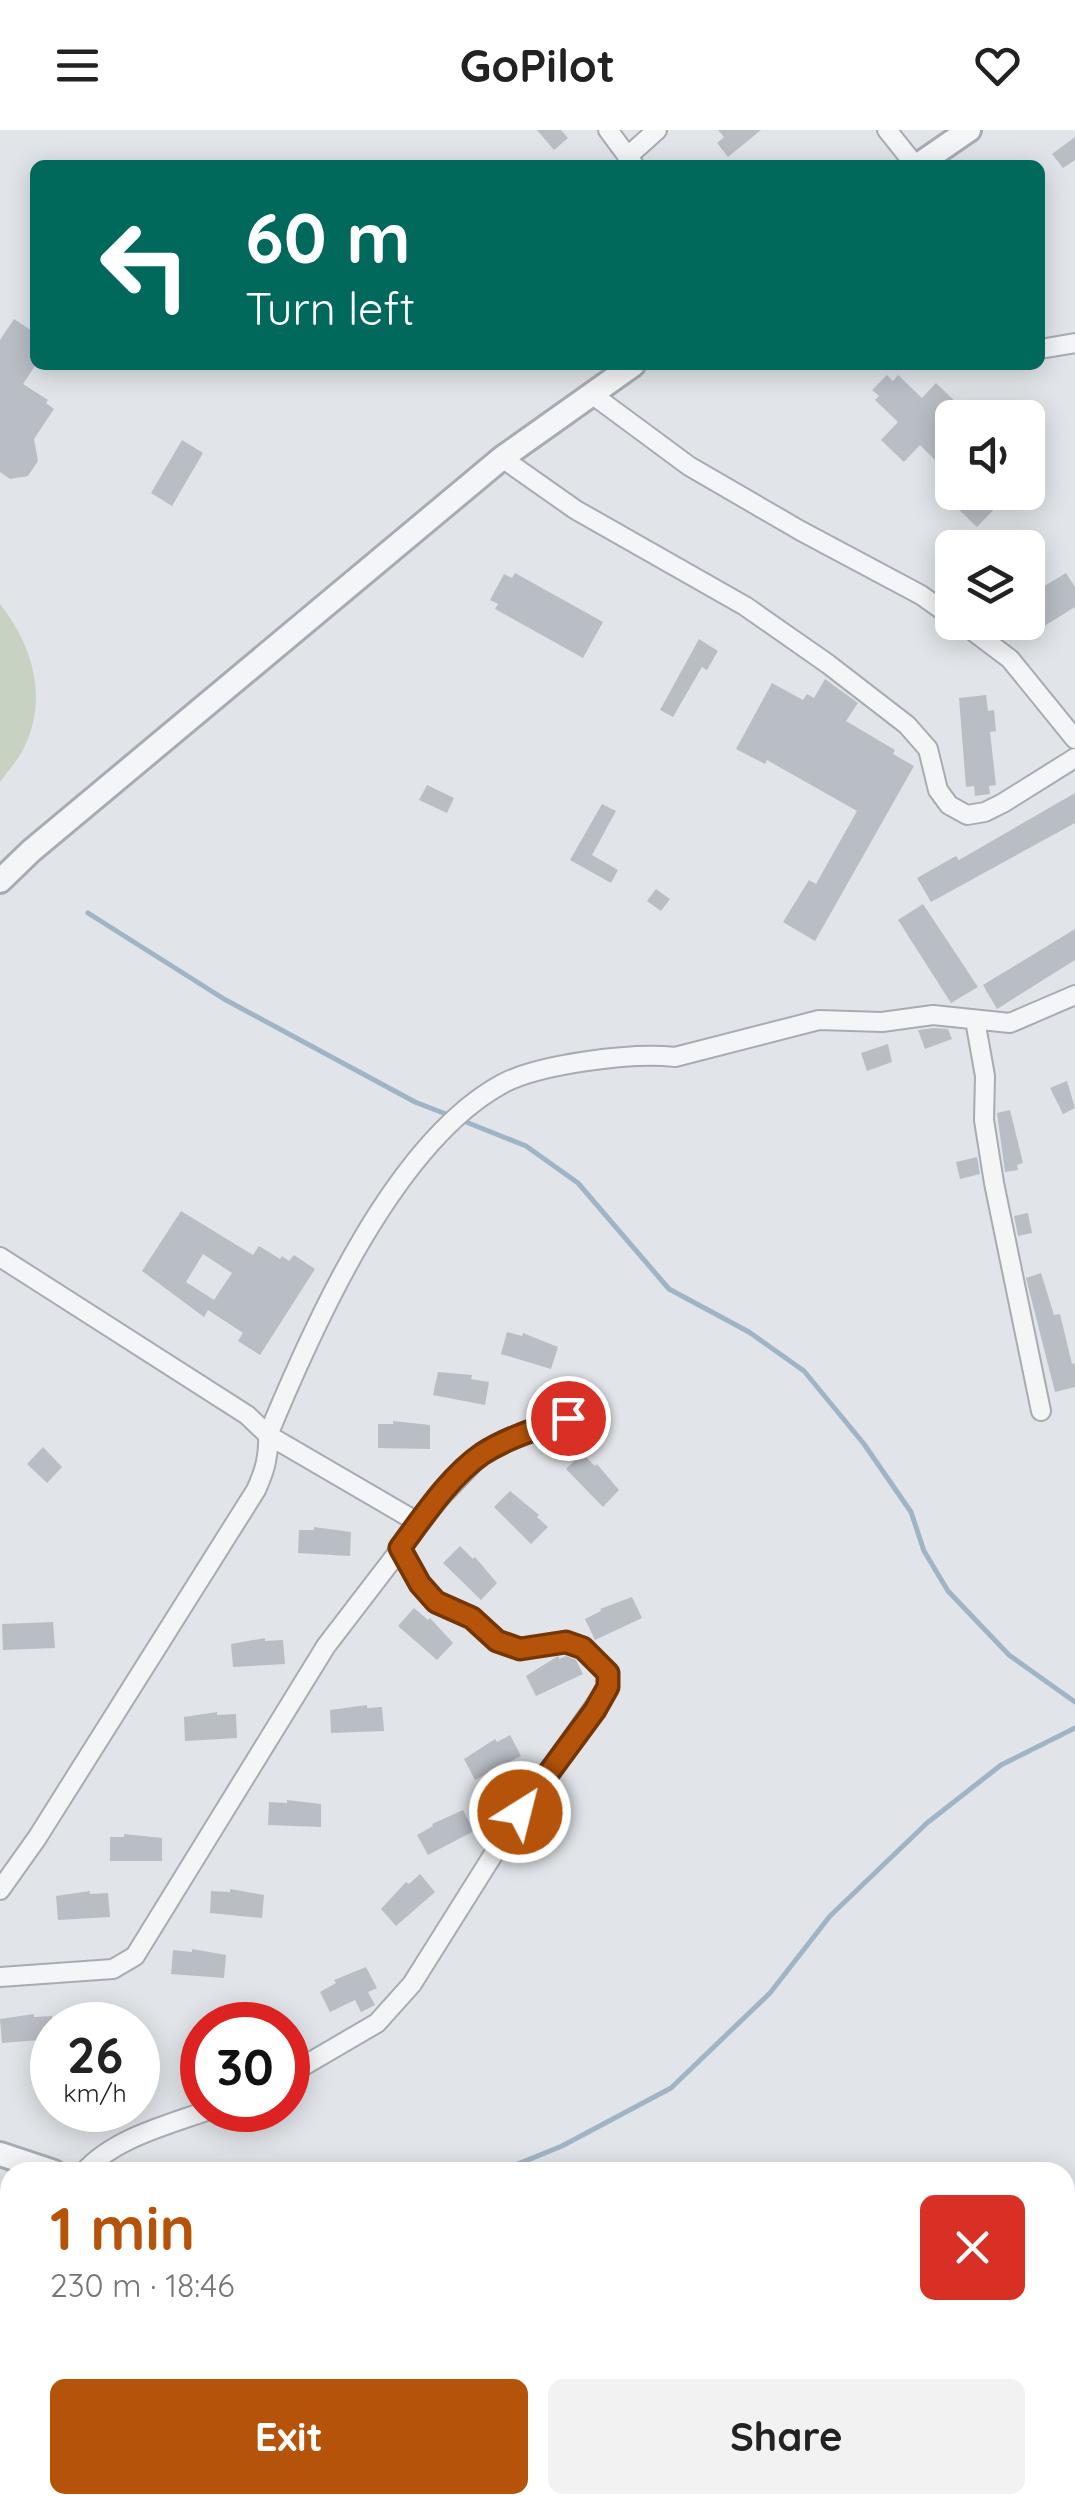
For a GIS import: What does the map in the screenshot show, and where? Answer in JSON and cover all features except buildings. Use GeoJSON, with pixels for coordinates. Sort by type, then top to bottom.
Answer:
{"type":"FeatureCollection","features":[{"type":"Feature","properties":{"kind":"street"},"geometry":{"type":"LineString","coordinates":[[608,130],[629,160]]}},
{"type":"Feature","properties":{"kind":"street"},"geometry":{"type":"LineString","coordinates":[[631,160],[657,130]]}},
{"type":"Feature","properties":{"kind":"street"},"geometry":{"type":"LineString","coordinates":[[887,130],[913,160]]}},
{"type":"Feature","properties":{"kind":"street"},"geometry":{"type":"LineString","coordinates":[[924,160],[969,130]]}},
{"type":"Feature","properties":{"kind":"street"},"geometry":{"type":"LineString","coordinates":[[1045,348],[1075,343]]}},
{"type":"Feature","properties":{"kind":"street"},"geometry":{"type":"LineString","coordinates":[[0,881],[502,458],[626,370]]}},
{"type":"Feature","properties":{"kind":"street"},"geometry":{"type":"LineString","coordinates":[[593,394],[689,466],[935,604]]}},
{"type":"Feature","properties":{"kind":"street"},"geometry":{"type":"LineString","coordinates":[[502,458],[576,510],[745,606],[828,664],[907,725],[928,749],[938,790],[950,805],[967,814],[1004,803],[1075,758]]}},
{"type":"Feature","properties":{"kind":"street"},"geometry":{"type":"LineString","coordinates":[[985,640],[1010,659],[1075,740]]}},
{"type":"Feature","properties":{"kind":"street"},"geometry":{"type":"LineString","coordinates":[[0,1890],[256,1490],[268,1464],[268,1435],[305,1344],[354,1255],[412,1166],[432,1138],[454,1118],[506,1082],[611,1058],[650,1054],[675,1057],[819,1020],[882,1022],[934,1015],[1010,1023],[1074,1001]]}},
{"type":"Feature","properties":{"kind":"street"},"geometry":{"type":"LineString","coordinates":[[975,1020],[985,1076],[984,1120],[994,1183],[1041,1411]]}},
{"type":"Feature","properties":{"kind":"street"},"geometry":{"type":"LineString","coordinates":[[0,1257],[247,1415],[268,1435],[419,1523]]}},
{"type":"Feature","properties":{"kind":"street"},"geometry":{"type":"LineString","coordinates":[[0,1976],[113,1969],[136,1956],[326,1646],[419,1523],[481,1455],[511,1439],[597,1407]]}},
{"type":"Feature","properties":{"kind":"street"},"geometry":{"type":"LineString","coordinates":[[310,2062],[377,2024],[403,1995],[520,1812],[608,1687],[608,1673],[583,1648],[566,1642],[520,1649],[508,1647],[472,1618],[436,1602],[414,1576],[400,1548]]}},
{"type":"Feature","properties":{"kind":"street"},"geometry":{"type":"LineString","coordinates":[[96,2162],[147,2132],[180,2120]]}},
{"type":"Feature","properties":{"kind":"street"},"geometry":{"type":"LineString","coordinates":[[0,2154],[24,2162]]}},
{"type":"Feature","properties":{"kind":"green space"},"geometry":{"type":"Polygon","coordinates":[[[0,604],[29,655],[36,692],[31,731],[21,754],[0,782],[0,604]]]}},
{"type":"Feature","properties":{"kind":"waterway"},"geometry":{"type":"LineString","coordinates":[[88,913],[224,999],[415,1102],[451,1116]]}},
{"type":"Feature","properties":{"kind":"waterway"},"geometry":{"type":"LineString","coordinates":[[461,1120],[526,1146],[578,1183],[669,1289],[749,1332],[804,1371],[864,1444],[911,1512],[924,1551],[948,1591],[1009,1655],[1075,1702]]}},
{"type":"Feature","properties":{"kind":"waterway"},"geometry":{"type":"LineString","coordinates":[[523,2162],[562,2146],[671,2088],[770,1993],[830,1916],[927,1823],[1001,1765],[1075,1728]]}},
{"type":"Feature","properties":{"kind":"route"},"geometry":{"type":"LineString","coordinates":[[520,1812],[595,1710],[608,1687],[608,1673],[583,1648],[566,1642],[520,1649],[497,1641],[472,1618],[436,1602],[408,1568],[400,1548],[481,1455],[568,1418]]}}]}
